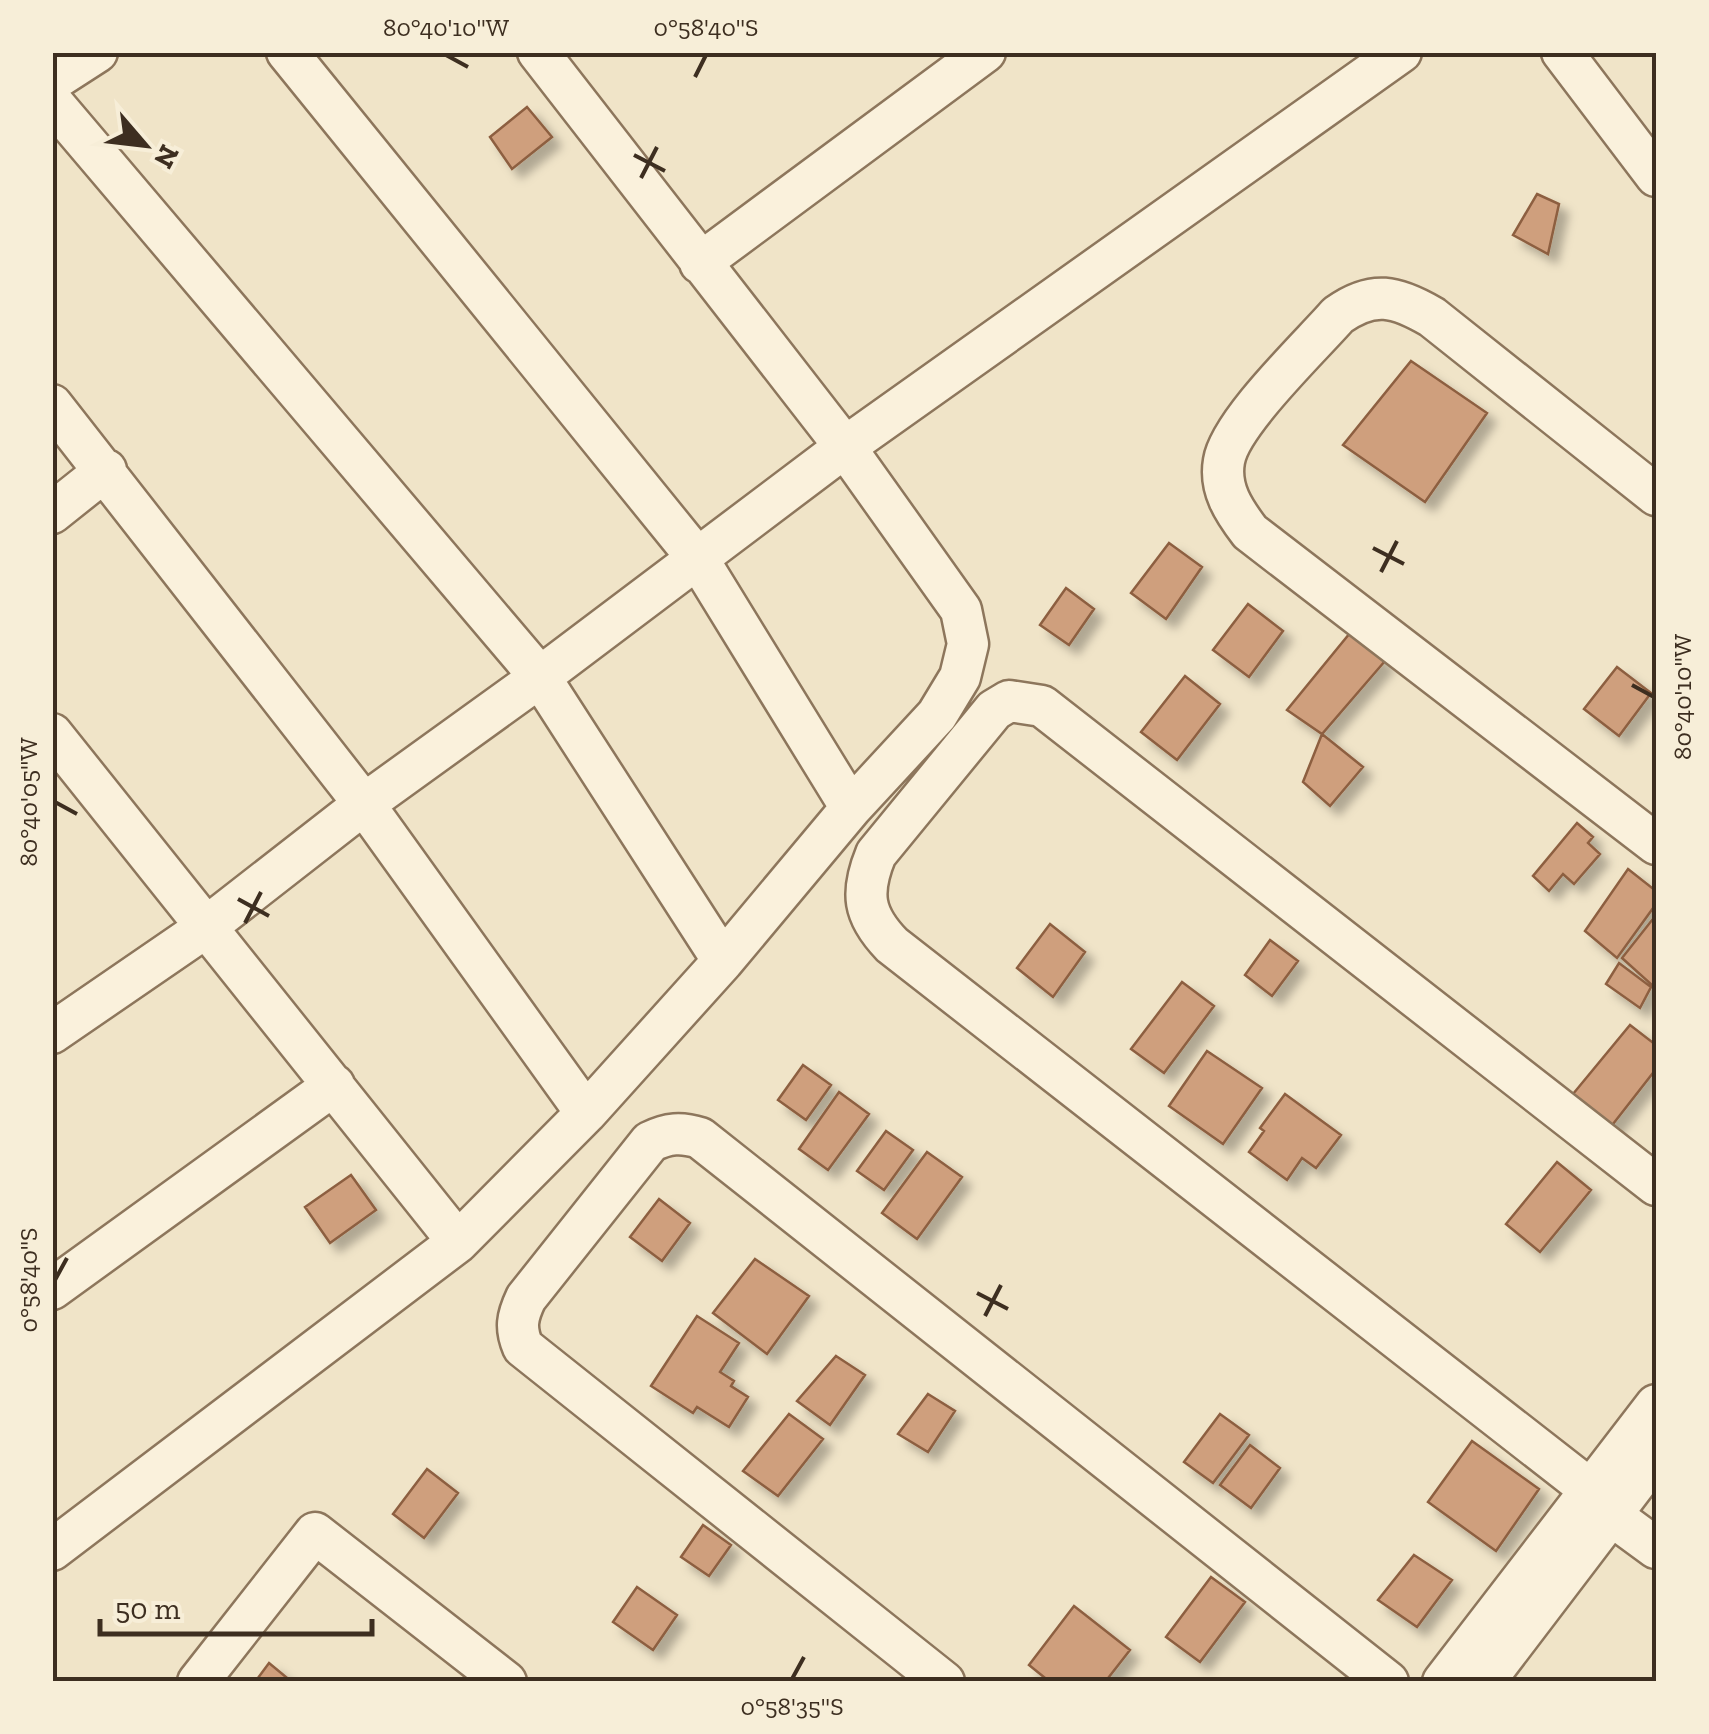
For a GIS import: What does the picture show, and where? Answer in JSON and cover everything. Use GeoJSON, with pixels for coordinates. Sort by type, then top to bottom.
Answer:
{"type":"FeatureCollection","features":[{"type":"Feature","properties":{"kind":"street"},"geometry":{"type":"LineString","coordinates":[[52,82],[96,52]]}},
{"type":"Feature","properties":{"kind":"street"},"geometry":{"type":"LineString","coordinates":[[288,52],[698,559],[851,808]]}},
{"type":"Feature","properties":{"kind":"street"},"geometry":{"type":"LineString","coordinates":[[700,263],[984,52]]}},
{"type":"Feature","properties":{"kind":"street"},"geometry":{"type":"LineString","coordinates":[[52,1034],[205,928],[364,804],[845,447],[1402,52]]}},
{"type":"Feature","properties":{"kind":"street"},"geometry":{"type":"LineString","coordinates":[[1562,52],[1656,176]]}},
{"type":"Feature","properties":{"kind":"street"},"geometry":{"type":"LineString","coordinates":[[52,1550],[458,1242],[586,1114],[723,961],[851,808],[937,715],[960,677],[968,644],[961,610],[845,447],[700,263],[555,58]]}},
{"type":"Feature","properties":{"kind":"street"},"geometry":{"type":"LineString","coordinates":[[52,102],[540,677],[723,961]]}},
{"type":"Feature","properties":{"kind":"street"},"geometry":{"type":"LineString","coordinates":[[1656,495],[1432,317],[1406,302],[1381,297],[1356,302],[1338,314],[1232,436],[1224,462],[1224,485],[1233,510],[1250,532],[1656,844]]}},
{"type":"Feature","properties":{"kind":"street"},"geometry":{"type":"LineString","coordinates":[[52,405],[364,804],[586,1114]]}},
{"type":"Feature","properties":{"kind":"street"},"geometry":{"type":"LineString","coordinates":[[52,512],[106,470]]}},
{"type":"Feature","properties":{"kind":"street"},"geometry":{"type":"LineString","coordinates":[[1656,1184],[1042,706],[1008,701],[994,710],[876,854],[866,877],[866,900],[874,926],[892,945],[1656,1548]]}},
{"type":"Feature","properties":{"kind":"street"},"geometry":{"type":"LineString","coordinates":[[60,760],[205,928],[458,1242]]}},
{"type":"Feature","properties":{"kind":"street"},"geometry":{"type":"LineString","coordinates":[[52,1289],[334,1085]]}},
{"type":"Feature","properties":{"kind":"street"},"geometry":{"type":"LineString","coordinates":[[944,1682],[523,1347],[516,1331],[518,1314],[526,1298],[650,1142],[684,1133],[700,1138],[1388,1682]]}},
{"type":"Feature","properties":{"kind":"street"},"geometry":{"type":"LineString","coordinates":[[1484,1682],[1602,1503],[1656,1405]]}},
{"type":"Feature","properties":{"kind":"street"},"geometry":{"type":"LineString","coordinates":[[1444,1682],[1602,1503],[1656,1456]]}},
{"type":"Feature","properties":{"kind":"street"},"geometry":{"type":"LineString","coordinates":[[199,1681],[314,1533],[506,1682]]}},
{"type":"Feature","properties":{"kind":"building"},"geometry":{"type":"Polygon","coordinates":[[[527,107],[552,137],[512,169],[490,137],[527,107]]]}},
{"type":"Feature","properties":{"kind":"building"},"geometry":{"type":"Polygon","coordinates":[[[1537,194],[1559,204],[1548,254],[1513,235],[1537,194]]]}},
{"type":"Feature","properties":{"kind":"building"},"geometry":{"type":"Polygon","coordinates":[[[1411,361],[1487,413],[1425,502],[1343,445],[1411,361]]]}},
{"type":"Feature","properties":{"kind":"building"},"geometry":{"type":"Polygon","coordinates":[[[1169,543],[1202,567],[1166,619],[1131,593],[1169,543]]]}},
{"type":"Feature","properties":{"kind":"building"},"geometry":{"type":"Polygon","coordinates":[[[1066,588],[1094,609],[1069,645],[1040,625],[1066,588]]]}},
{"type":"Feature","properties":{"kind":"building"},"geometry":{"type":"Polygon","coordinates":[[[1248,604],[1283,631],[1249,677],[1213,650],[1248,604]]]}},
{"type":"Feature","properties":{"kind":"building"},"geometry":{"type":"Polygon","coordinates":[[[1350,633],[1385,661],[1322,734],[1287,710],[1350,633]]]}},
{"type":"Feature","properties":{"kind":"building"},"geometry":{"type":"Polygon","coordinates":[[[1617,667],[1651,693],[1619,736],[1584,709],[1617,667]]]}},
{"type":"Feature","properties":{"kind":"building"},"geometry":{"type":"Polygon","coordinates":[[[1185,676],[1220,704],[1177,760],[1141,732],[1185,676]]]}},
{"type":"Feature","properties":{"kind":"building"},"geometry":{"type":"Polygon","coordinates":[[[1322,734],[1363,767],[1330,806],[1303,782],[1322,734]]]}},
{"type":"Feature","properties":{"kind":"building"},"geometry":{"type":"Polygon","coordinates":[[[1577,823],[1593,837],[1588,843],[1600,854],[1574,884],[1563,874],[1549,891],[1533,876],[1577,823]]]}},
{"type":"Feature","properties":{"kind":"building"},"geometry":{"type":"Polygon","coordinates":[[[1628,869],[1656,891],[1656,904],[1617,958],[1585,931],[1628,869]]]}},
{"type":"Feature","properties":{"kind":"building"},"geometry":{"type":"Polygon","coordinates":[[[1656,915],[1656,982],[1653,986],[1622,958],[1656,915]]]}},
{"type":"Feature","properties":{"kind":"building"},"geometry":{"type":"Polygon","coordinates":[[[1050,924],[1085,952],[1053,997],[1017,968],[1050,924]]]}},
{"type":"Feature","properties":{"kind":"building"},"geometry":{"type":"Polygon","coordinates":[[[1270,940],[1298,961],[1272,996],[1245,975],[1270,940]]]}},
{"type":"Feature","properties":{"kind":"building"},"geometry":{"type":"Polygon","coordinates":[[[1619,963],[1651,987],[1640,1008],[1606,984],[1619,963]]]}},
{"type":"Feature","properties":{"kind":"building"},"geometry":{"type":"Polygon","coordinates":[[[1182,982],[1214,1006],[1164,1073],[1131,1049],[1182,982]]]}},
{"type":"Feature","properties":{"kind":"building"},"geometry":{"type":"Polygon","coordinates":[[[1630,1025],[1656,1045],[1656,1069],[1606,1133],[1568,1100],[1630,1025]]]}},
{"type":"Feature","properties":{"kind":"building"},"geometry":{"type":"Polygon","coordinates":[[[1207,1051],[1262,1088],[1223,1144],[1169,1106],[1207,1051]]]}},
{"type":"Feature","properties":{"kind":"building"},"geometry":{"type":"Polygon","coordinates":[[[803,1065],[831,1085],[806,1120],[778,1100],[803,1065]]]}},
{"type":"Feature","properties":{"kind":"building"},"geometry":{"type":"Polygon","coordinates":[[[839,1092],[869,1114],[828,1170],[799,1149],[839,1092]]]}},
{"type":"Feature","properties":{"kind":"building"},"geometry":{"type":"Polygon","coordinates":[[[1285,1094],[1341,1135],[1316,1168],[1302,1158],[1287,1180],[1249,1152],[1264,1131],[1260,1128],[1285,1094]]]}},
{"type":"Feature","properties":{"kind":"building"},"geometry":{"type":"Polygon","coordinates":[[[886,1131],[913,1150],[884,1190],[857,1171],[886,1131]]]}},
{"type":"Feature","properties":{"kind":"building"},"geometry":{"type":"Polygon","coordinates":[[[927,1152],[962,1177],[917,1239],[882,1213],[927,1152]]]}},
{"type":"Feature","properties":{"kind":"building"},"geometry":{"type":"Polygon","coordinates":[[[1557,1162],[1591,1190],[1540,1252],[1506,1224],[1557,1162]]]}},
{"type":"Feature","properties":{"kind":"building"},"geometry":{"type":"Polygon","coordinates":[[[351,1175],[376,1210],[330,1243],[305,1207],[351,1175]]]}},
{"type":"Feature","properties":{"kind":"building"},"geometry":{"type":"Polygon","coordinates":[[[659,1199],[690,1223],[662,1261],[630,1237],[659,1199]]]}},
{"type":"Feature","properties":{"kind":"building"},"geometry":{"type":"Polygon","coordinates":[[[755,1259],[809,1296],[767,1354],[713,1313],[755,1259]]]}},
{"type":"Feature","properties":{"kind":"building"},"geometry":{"type":"Polygon","coordinates":[[[697,1316],[739,1343],[720,1372],[734,1381],[731,1386],[748,1397],[729,1427],[697,1407],[693,1413],[651,1386],[697,1316]]]}},
{"type":"Feature","properties":{"kind":"building"},"geometry":{"type":"Polygon","coordinates":[[[836,1356],[865,1375],[830,1425],[797,1401],[836,1356]]]}},
{"type":"Feature","properties":{"kind":"building"},"geometry":{"type":"Polygon","coordinates":[[[928,1394],[955,1411],[928,1452],[898,1434],[928,1394]]]}},
{"type":"Feature","properties":{"kind":"building"},"geometry":{"type":"Polygon","coordinates":[[[789,1414],[823,1439],[778,1496],[743,1471],[789,1414]]]}},
{"type":"Feature","properties":{"kind":"building"},"geometry":{"type":"Polygon","coordinates":[[[1220,1414],[1249,1435],[1213,1483],[1184,1462],[1220,1414]]]}},
{"type":"Feature","properties":{"kind":"building"},"geometry":{"type":"Polygon","coordinates":[[[1472,1441],[1539,1489],[1496,1551],[1428,1502],[1472,1441]]]}},
{"type":"Feature","properties":{"kind":"building"},"geometry":{"type":"Polygon","coordinates":[[[1250,1445],[1280,1468],[1251,1508],[1220,1485],[1250,1445]]]}},
{"type":"Feature","properties":{"kind":"building"},"geometry":{"type":"Polygon","coordinates":[[[427,1469],[458,1493],[424,1538],[393,1514],[427,1469]]]}},
{"type":"Feature","properties":{"kind":"building"},"geometry":{"type":"Polygon","coordinates":[[[703,1525],[731,1545],[709,1576],[681,1557],[703,1525]]]}},
{"type":"Feature","properties":{"kind":"building"},"geometry":{"type":"Polygon","coordinates":[[[1414,1555],[1452,1580],[1417,1627],[1378,1600],[1414,1555]]]}},
{"type":"Feature","properties":{"kind":"building"},"geometry":{"type":"Polygon","coordinates":[[[1211,1577],[1245,1602],[1200,1662],[1166,1637],[1211,1577]]]}},
{"type":"Feature","properties":{"kind":"building"},"geometry":{"type":"Polygon","coordinates":[[[637,1587],[677,1615],[653,1650],[613,1622],[637,1587]]]}},
{"type":"Feature","properties":{"kind":"building"},"geometry":{"type":"Polygon","coordinates":[[[1074,1606],[1130,1650],[1105,1682],[1050,1682],[1029,1665],[1074,1606]]]}},
{"type":"Feature","properties":{"kind":"building"},"geometry":{"type":"Polygon","coordinates":[[[269,1663],[292,1682],[255,1682],[269,1663]]]}}]}
